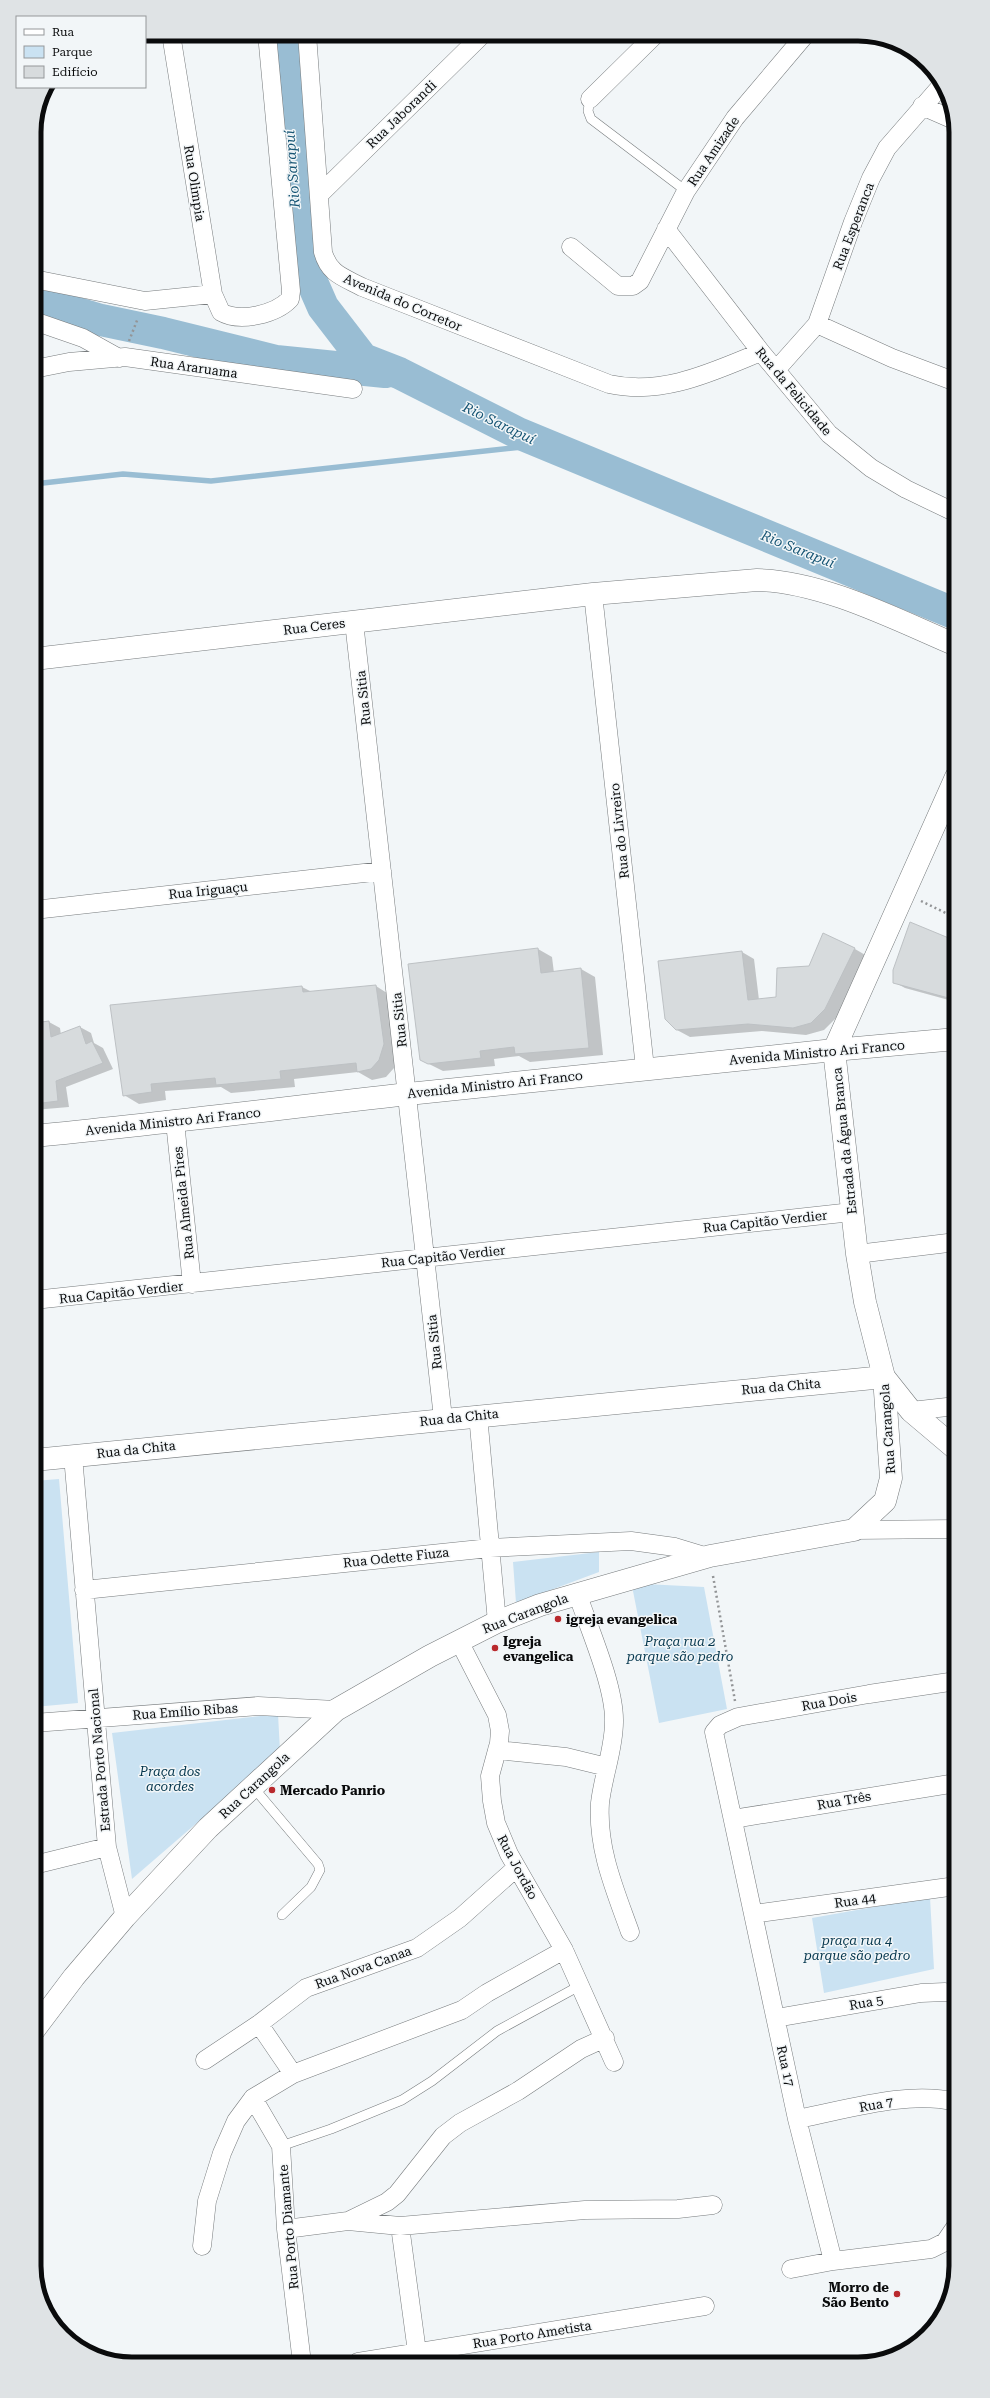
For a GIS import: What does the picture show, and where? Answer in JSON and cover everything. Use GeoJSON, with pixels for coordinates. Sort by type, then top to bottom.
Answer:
{"type":"FeatureCollection","features":[{"type":"Feature","properties":{"kind":"street","name":"Rua Olimpia"},"geometry":{"type":"LineString","coordinates":[[172,41],[213,294],[220,312],[237,317],[278,309],[290,299],[291,291],[268,41]]}},
{"type":"Feature","properties":{"kind":"street","name":"Avenida do Corretor"},"geometry":{"type":"LineString","coordinates":[[308,41],[323,252],[327,265],[336,274],[362,287],[609,384],[626,388],[657,387],[692,380],[761,352]]}},
{"type":"Feature","properties":{"kind":"street","name":"Rua Jaborandi"},"geometry":{"type":"LineString","coordinates":[[319,195],[476,41]]}},
{"type":"Feature","properties":{"kind":"street"},"geometry":{"type":"LineString","coordinates":[[590,99],[649,41]]}},
{"type":"Feature","properties":{"kind":"street","name":"Rua Amizade"},"geometry":{"type":"LineString","coordinates":[[571,247],[618,286],[634,286],[640,281],[686,192],[735,118],[800,41]]}},
{"type":"Feature","properties":{"kind":"street","name":"Rua Esperanca"},"geometry":{"type":"LineString","coordinates":[[776,370],[817,324],[871,178],[887,148],[938,89]]}},
{"type":"Feature","properties":{"kind":"street"},"geometry":{"type":"LineString","coordinates":[[922,106],[948,117]]}},
{"type":"Feature","properties":{"kind":"street","name":"Rua da Felicidade"},"geometry":{"type":"LineString","coordinates":[[666,229],[761,352],[829,434],[871,468],[906,489],[949,510]]}},
{"type":"Feature","properties":{"kind":"street"},"geometry":{"type":"LineString","coordinates":[[41,280],[145,301],[213,294]]}},
{"type":"Feature","properties":{"kind":"street"},"geometry":{"type":"LineString","coordinates":[[41,323],[123,350]]}},
{"type":"Feature","properties":{"kind":"street"},"geometry":{"type":"LineString","coordinates":[[817,324],[892,358],[949,379]]}},
{"type":"Feature","properties":{"kind":"street","name":"Rua Araruama"},"geometry":{"type":"LineString","coordinates":[[41,367],[123,350],[353,389]]}},
{"type":"Feature","properties":{"kind":"street","name":"Rua Ceres"},"geometry":{"type":"LineString","coordinates":[[41,658],[593,594],[727,581],[778,580],[810,588],[875,611],[949,642]]}},
{"type":"Feature","properties":{"kind":"street","name":"Rua do Livreiro"},"geometry":{"type":"LineString","coordinates":[[593,594],[645,1068]]}},
{"type":"Feature","properties":{"kind":"street","name":"Rua Sitia"},"geometry":{"type":"LineString","coordinates":[[354,622],[443,1418]]}},
{"type":"Feature","properties":{"kind":"street","name":"Estrada da Água Branca"},"geometry":{"type":"LineString","coordinates":[[949,793],[834,1050],[857,1254],[868,1317],[884,1377],[911,1411],[949,1443]]}},
{"type":"Feature","properties":{"kind":"street","name":"Rua Iriguaçu"},"geometry":{"type":"LineString","coordinates":[[41,909],[382,871]]}},
{"type":"Feature","properties":{"kind":"street","name":"Avenida Ministro Ari Franco"},"geometry":{"type":"LineString","coordinates":[[41,1135],[175,1122],[407,1094],[645,1068],[949,1040]]}},
{"type":"Feature","properties":{"kind":"street","name":"Rua Almeida Pires"},"geometry":{"type":"LineString","coordinates":[[175,1122],[192,1284]]}},
{"type":"Feature","properties":{"kind":"street","name":"Rua Capitão Verdier"},"geometry":{"type":"LineString","coordinates":[[41,1299],[852,1212]]}},
{"type":"Feature","properties":{"kind":"street"},"geometry":{"type":"LineString","coordinates":[[857,1254],[949,1243]]}},
{"type":"Feature","properties":{"kind":"street","name":"Rua da Chita"},"geometry":{"type":"LineString","coordinates":[[41,1459],[443,1418],[884,1377]]}},
{"type":"Feature","properties":{"kind":"street","name":"Rua Carangola"},"geometry":{"type":"LineString","coordinates":[[125,1917],[208,1828],[336,1710],[459,1641],[497,1622],[578,1593],[709,1557],[854,1530],[885,1501],[891,1478],[884,1377]]}},
{"type":"Feature","properties":{"kind":"street"},"geometry":{"type":"LineString","coordinates":[[911,1411],[949,1407]]}},
{"type":"Feature","properties":{"kind":"street"},"geometry":{"type":"LineString","coordinates":[[478,1415],[497,1622]]}},
{"type":"Feature","properties":{"kind":"street","name":"Estrada Porto Nacional"},"geometry":{"type":"LineString","coordinates":[[73,1456],[107,1847],[125,1917]]}},
{"type":"Feature","properties":{"kind":"street"},"geometry":{"type":"LineString","coordinates":[[854,1530],[949,1529]]}},
{"type":"Feature","properties":{"kind":"street","name":"Rua Odette Fiuza"},"geometry":{"type":"LineString","coordinates":[[84,1590],[490,1548],[631,1541],[675,1547],[709,1557]]}},
{"type":"Feature","properties":{"kind":"street"},"geometry":{"type":"LineString","coordinates":[[578,1593],[611,1694],[614,1722],[600,1802],[600,1833],[604,1858],[630,1932]]}},
{"type":"Feature","properties":{"kind":"street","name":"Rua Jordão"},"geometry":{"type":"LineString","coordinates":[[459,1641],[497,1715],[500,1731],[490,1776],[496,1823],[516,1868],[564,1950],[605,2038],[614,2062]]}},
{"type":"Feature","properties":{"kind":"street","name":"Rua Dois"},"geometry":{"type":"LineString","coordinates":[[714,1739],[716,1728],[738,1717],[949,1682]]}},
{"type":"Feature","properties":{"kind":"street","name":"Rua Emílio Ribas"},"geometry":{"type":"LineString","coordinates":[[41,1722],[258,1706],[336,1710]]}},
{"type":"Feature","properties":{"kind":"street","name":"Rua 17"},"geometry":{"type":"LineString","coordinates":[[714,1739],[733,1819],[797,2119],[833,2261]]}},
{"type":"Feature","properties":{"kind":"street"},"geometry":{"type":"LineString","coordinates":[[497,1750],[566,1757],[607,1767]]}},
{"type":"Feature","properties":{"kind":"street","name":"Rua Três"},"geometry":{"type":"LineString","coordinates":[[733,1819],[949,1784]]}},
{"type":"Feature","properties":{"kind":"street"},"geometry":{"type":"LineString","coordinates":[[41,1863],[107,1847]]}},
{"type":"Feature","properties":{"kind":"street","name":"Rua Nova Canaa"},"geometry":{"type":"LineString","coordinates":[[205,2060],[259,2024],[306,1988],[417,1948],[460,1918],[516,1868]]}},
{"type":"Feature","properties":{"kind":"street","name":"Rua 44"},"geometry":{"type":"LineString","coordinates":[[753,1914],[949,1887]]}},
{"type":"Feature","properties":{"kind":"street"},"geometry":{"type":"LineString","coordinates":[[41,2021],[74,1977],[125,1917]]}},
{"type":"Feature","properties":{"kind":"street"},"geometry":{"type":"LineString","coordinates":[[202,2246],[207,2201],[222,2153],[236,2121],[253,2098],[293,2074],[462,2010],[487,1993],[564,1950]]}},
{"type":"Feature","properties":{"kind":"street","name":"Rua 5"},"geometry":{"type":"LineString","coordinates":[[776,2018],[921,1994],[949,1993]]}},
{"type":"Feature","properties":{"kind":"street"},"geometry":{"type":"LineString","coordinates":[[259,2024],[293,2074]]}},
{"type":"Feature","properties":{"kind":"street"},"geometry":{"type":"LineString","coordinates":[[348,2220],[387,2202],[397,2194],[443,2136],[460,2123],[518,2091],[581,2048],[605,2038]]}},
{"type":"Feature","properties":{"kind":"street","name":"Rua Porto Diamante"},"geometry":{"type":"LineString","coordinates":[[253,2098],[281,2146],[286,2229],[301,2357]]}},
{"type":"Feature","properties":{"kind":"street","name":"Rua 7"},"geometry":{"type":"LineString","coordinates":[[797,2119],[914,2098],[941,2098],[949,2100]]}},
{"type":"Feature","properties":{"kind":"street"},"geometry":{"type":"LineString","coordinates":[[286,2229],[348,2220],[400,2226],[585,2210],[678,2209],[713,2205]]}},
{"type":"Feature","properties":{"kind":"street"},"geometry":{"type":"LineString","coordinates":[[400,2226],[417,2352]]}},
{"type":"Feature","properties":{"kind":"street"},"geometry":{"type":"LineString","coordinates":[[791,2269],[833,2261],[931,2249],[945,2242],[949,2236]]}},
{"type":"Feature","properties":{"kind":"street","name":"Rua Porto Ametista"},"geometry":{"type":"LineString","coordinates":[[388,2357],[705,2306]]}},
{"type":"Feature","properties":{"kind":"lane"},"geometry":{"type":"LineString","coordinates":[[590,99],[588,111],[591,119],[686,192]]}},
{"type":"Feature","properties":{"kind":"lane"},"geometry":{"type":"LineString","coordinates":[[253,1786],[318,1864],[320,1870],[311,1888],[282,1915]]}},
{"type":"Feature","properties":{"kind":"lane"},"geometry":{"type":"LineString","coordinates":[[281,2146],[366,2116],[402,2100],[432,2081],[497,2031],[581,1985]]}},
{"type":"Feature","properties":{"kind":"path"},"geometry":{"type":"LineString","coordinates":[[123,350],[140,312]]}},
{"type":"Feature","properties":{"kind":"path"},"geometry":{"type":"LineString","coordinates":[[904,893],[949,915]]}},
{"type":"Feature","properties":{"kind":"path"},"geometry":{"type":"LineString","coordinates":[[709,1557],[738,1717]]}},
{"type":"Feature","properties":{"kind":"green space"},"geometry":{"type":"Polygon","coordinates":[[[59,1479],[78,1703],[41,1706],[41,1480],[59,1479]]]}},
{"type":"Feature","properties":{"kind":"green space"},"geometry":{"type":"Polygon","coordinates":[[[599,1552],[599,1572],[516,1603],[513,1562],[599,1552]]]}},
{"type":"Feature","properties":{"kind":"green space","name":"Praça rua 2 parque são pedro"},"geometry":{"type":"Polygon","coordinates":[[[645,1584],[704,1587],[727,1709],[659,1723],[632,1586],[645,1584]]]}},
{"type":"Feature","properties":{"kind":"green space","name":"Praça dos acordes"},"geometry":{"type":"Polygon","coordinates":[[[278,1714],[280,1751],[132,1879],[112,1733],[278,1714]]]}},
{"type":"Feature","properties":{"kind":"green space","name":"praça rua 4 parque são pedro"},"geometry":{"type":"Polygon","coordinates":[[[930,1897],[934,1969],[824,1993],[812,1918],[930,1897]]]}},
{"type":"Feature","properties":{"kind":"building"},"geometry":{"type":"Polygon","coordinates":[[[910,922],[949,938],[949,998],[893,983],[893,970],[910,922]]]}},
{"type":"Feature","properties":{"kind":"building"},"geometry":{"type":"Polygon","coordinates":[[[823,933],[855,948],[825,1009],[811,1023],[793,1028],[748,1024],[676,1030],[665,1019],[658,961],[742,951],[748,1000],[776,997],[777,968],[809,966],[823,933]]]}},
{"type":"Feature","properties":{"kind":"building"},"geometry":{"type":"Polygon","coordinates":[[[538,948],[541,973],[581,968],[589,1048],[515,1054],[514,1047],[480,1051],[481,1058],[428,1064],[420,1060],[408,964],[538,948]]]}},
{"type":"Feature","properties":{"kind":"building"},"geometry":{"type":"Polygon","coordinates":[[[376,985],[384,1044],[379,1060],[371,1069],[357,1072],[356,1063],[280,1071],[281,1079],[216,1085],[215,1078],[151,1084],[152,1092],[123,1096],[110,1005],[302,986],[303,992],[376,985]]]}},
{"type":"Feature","properties":{"kind":"building"},"geometry":{"type":"Polygon","coordinates":[[[49,1021],[51,1037],[80,1026],[86,1044],[92,1041],[103,1063],[56,1081],[58,1101],[41,1103],[41,1022],[49,1021]]]}},
{"type":"Feature","properties":{"kind":"waterway","name":"Rio Sarapuí"},"geometry":{"type":"LineString","coordinates":[[283,41],[298,250],[323,307],[363,359],[399,373],[518,433],[949,611]]}},
{"type":"Feature","properties":{"kind":"waterway"},"geometry":{"type":"LineString","coordinates":[[41,302],[101,320],[163,333],[276,361],[385,372]]}},
{"type":"Feature","properties":{"kind":"waterway"},"geometry":{"type":"LineString","coordinates":[[41,483],[123,474],[211,481],[522,447],[572,455]]}},
{"type":"Feature","properties":{"kind":"place","name":"igreja evangelica"},"geometry":{"type":"Point","coordinates":[558,1619]}},
{"type":"Feature","properties":{"kind":"place","name":"Igreja evangelica"},"geometry":{"type":"Point","coordinates":[495,1648]}},
{"type":"Feature","properties":{"kind":"place","name":"Mercado Panrio"},"geometry":{"type":"Point","coordinates":[272,1790]}},
{"type":"Feature","properties":{"kind":"place","name":"Morro de São Bento"},"geometry":{"type":"Point","coordinates":[897,2294]}}]}
